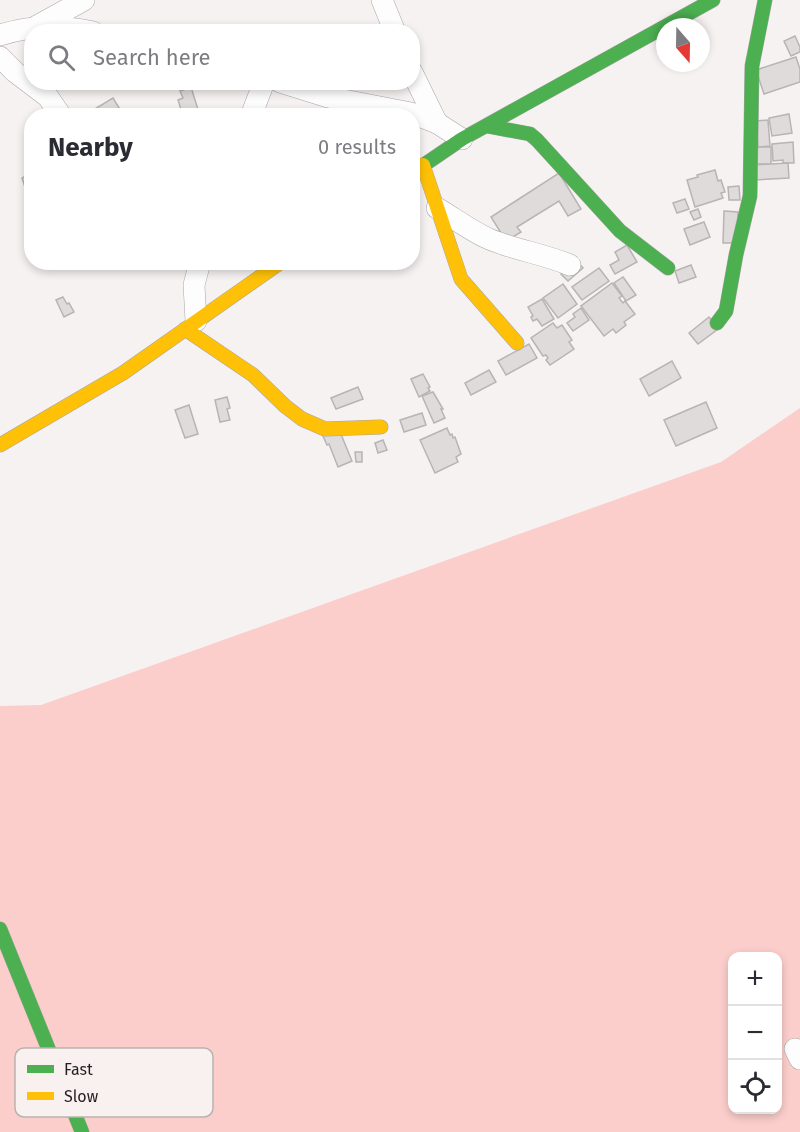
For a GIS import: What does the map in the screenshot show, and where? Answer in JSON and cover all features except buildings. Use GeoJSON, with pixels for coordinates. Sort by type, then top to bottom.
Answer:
{"type":"FeatureCollection","features":[{"type":"Feature","properties":{"kind":"main road"},"geometry":{"type":"LineString","coordinates":[[420,168],[462,139],[713,0]]}},
{"type":"Feature","properties":{"kind":"main road"},"geometry":{"type":"LineString","coordinates":[[717,323],[726,311],[750,196],[752,66],[765,0]]}},
{"type":"Feature","properties":{"kind":"main road"},"geometry":{"type":"LineString","coordinates":[[487,126],[530,134],[620,231],[668,268]]}},
{"type":"Feature","properties":{"kind":"main road"},"geometry":{"type":"LineString","coordinates":[[420,173],[437,208],[461,279],[517,344]]}},
{"type":"Feature","properties":{"kind":"main road"},"geometry":{"type":"LineString","coordinates":[[0,445],[123,373],[270,270]]}},
{"type":"Feature","properties":{"kind":"main road"},"geometry":{"type":"LineString","coordinates":[[191,325],[253,375],[302,419],[325,429],[381,428]]}},
{"type":"Feature","properties":{"kind":"main road"},"geometry":{"type":"LineString","coordinates":[[0,439],[14,436]]}},
{"type":"Feature","properties":{"kind":"main road"},"geometry":{"type":"LineString","coordinates":[[0,930],[48,1048]]}},
{"type":"Feature","properties":{"kind":"main road"},"geometry":{"type":"LineString","coordinates":[[76,1117],[82,1132]]}},
{"type":"Feature","properties":{"kind":"street"},"geometry":{"type":"LineString","coordinates":[[41,24],[84,0]]}},
{"type":"Feature","properties":{"kind":"street"},"geometry":{"type":"LineString","coordinates":[[382,0],[392,24]]}},
{"type":"Feature","properties":{"kind":"street"},"geometry":{"type":"LineString","coordinates":[[0,35],[24,28]]}},
{"type":"Feature","properties":{"kind":"street"},"geometry":{"type":"LineString","coordinates":[[0,57],[24,79]]}},
{"type":"Feature","properties":{"kind":"street"},"geometry":{"type":"LineString","coordinates":[[39,90],[48,97],[56,108]]}},
{"type":"Feature","properties":{"kind":"street"},"geometry":{"type":"LineString","coordinates":[[254,108],[261,90]]}},
{"type":"Feature","properties":{"kind":"street"},"geometry":{"type":"LineString","coordinates":[[306,90],[328,97],[385,108]]}},
{"type":"Feature","properties":{"kind":"street"},"geometry":{"type":"LineString","coordinates":[[420,90],[436,123]]}},
{"type":"Feature","properties":{"kind":"street"},"geometry":{"type":"LineString","coordinates":[[420,117],[436,123],[462,139]]}},
{"type":"Feature","properties":{"kind":"street"},"geometry":{"type":"LineString","coordinates":[[437,208],[489,239],[570,265]]}},
{"type":"Feature","properties":{"kind":"street"},"geometry":{"type":"LineString","coordinates":[[191,325],[194,285],[198,270]]}},
{"type":"Feature","properties":{"kind":"shaded area"},"geometry":{"type":"Polygon","coordinates":[[[800,408],[800,1132],[0,1132],[0,706],[41,705],[721,462],[800,408]]]}},
{"type":"Feature","properties":{"kind":"traffic: fast"},"geometry":{"type":"LineString","coordinates":[[420,168],[462,139],[713,0]]}},
{"type":"Feature","properties":{"kind":"traffic: fast"},"geometry":{"type":"LineString","coordinates":[[717,323],[726,311],[750,196],[752,66],[765,0]]}},
{"type":"Feature","properties":{"kind":"traffic: fast"},"geometry":{"type":"LineString","coordinates":[[487,126],[530,134],[620,231],[668,268]]}},
{"type":"Feature","properties":{"kind":"traffic: fast"},"geometry":{"type":"LineString","coordinates":[[0,929],[48,1048]]}},
{"type":"Feature","properties":{"kind":"traffic: fast"},"geometry":{"type":"LineString","coordinates":[[76,1117],[82,1132]]}},
{"type":"Feature","properties":{"kind":"traffic: slow"},"geometry":{"type":"LineString","coordinates":[[423,165],[461,279],[517,343]]}},
{"type":"Feature","properties":{"kind":"traffic: slow"},"geometry":{"type":"LineString","coordinates":[[0,445],[123,373],[270,270]]}},
{"type":"Feature","properties":{"kind":"traffic: slow"},"geometry":{"type":"LineString","coordinates":[[185,329],[253,375],[302,419],[325,429],[381,427]]}}]}
